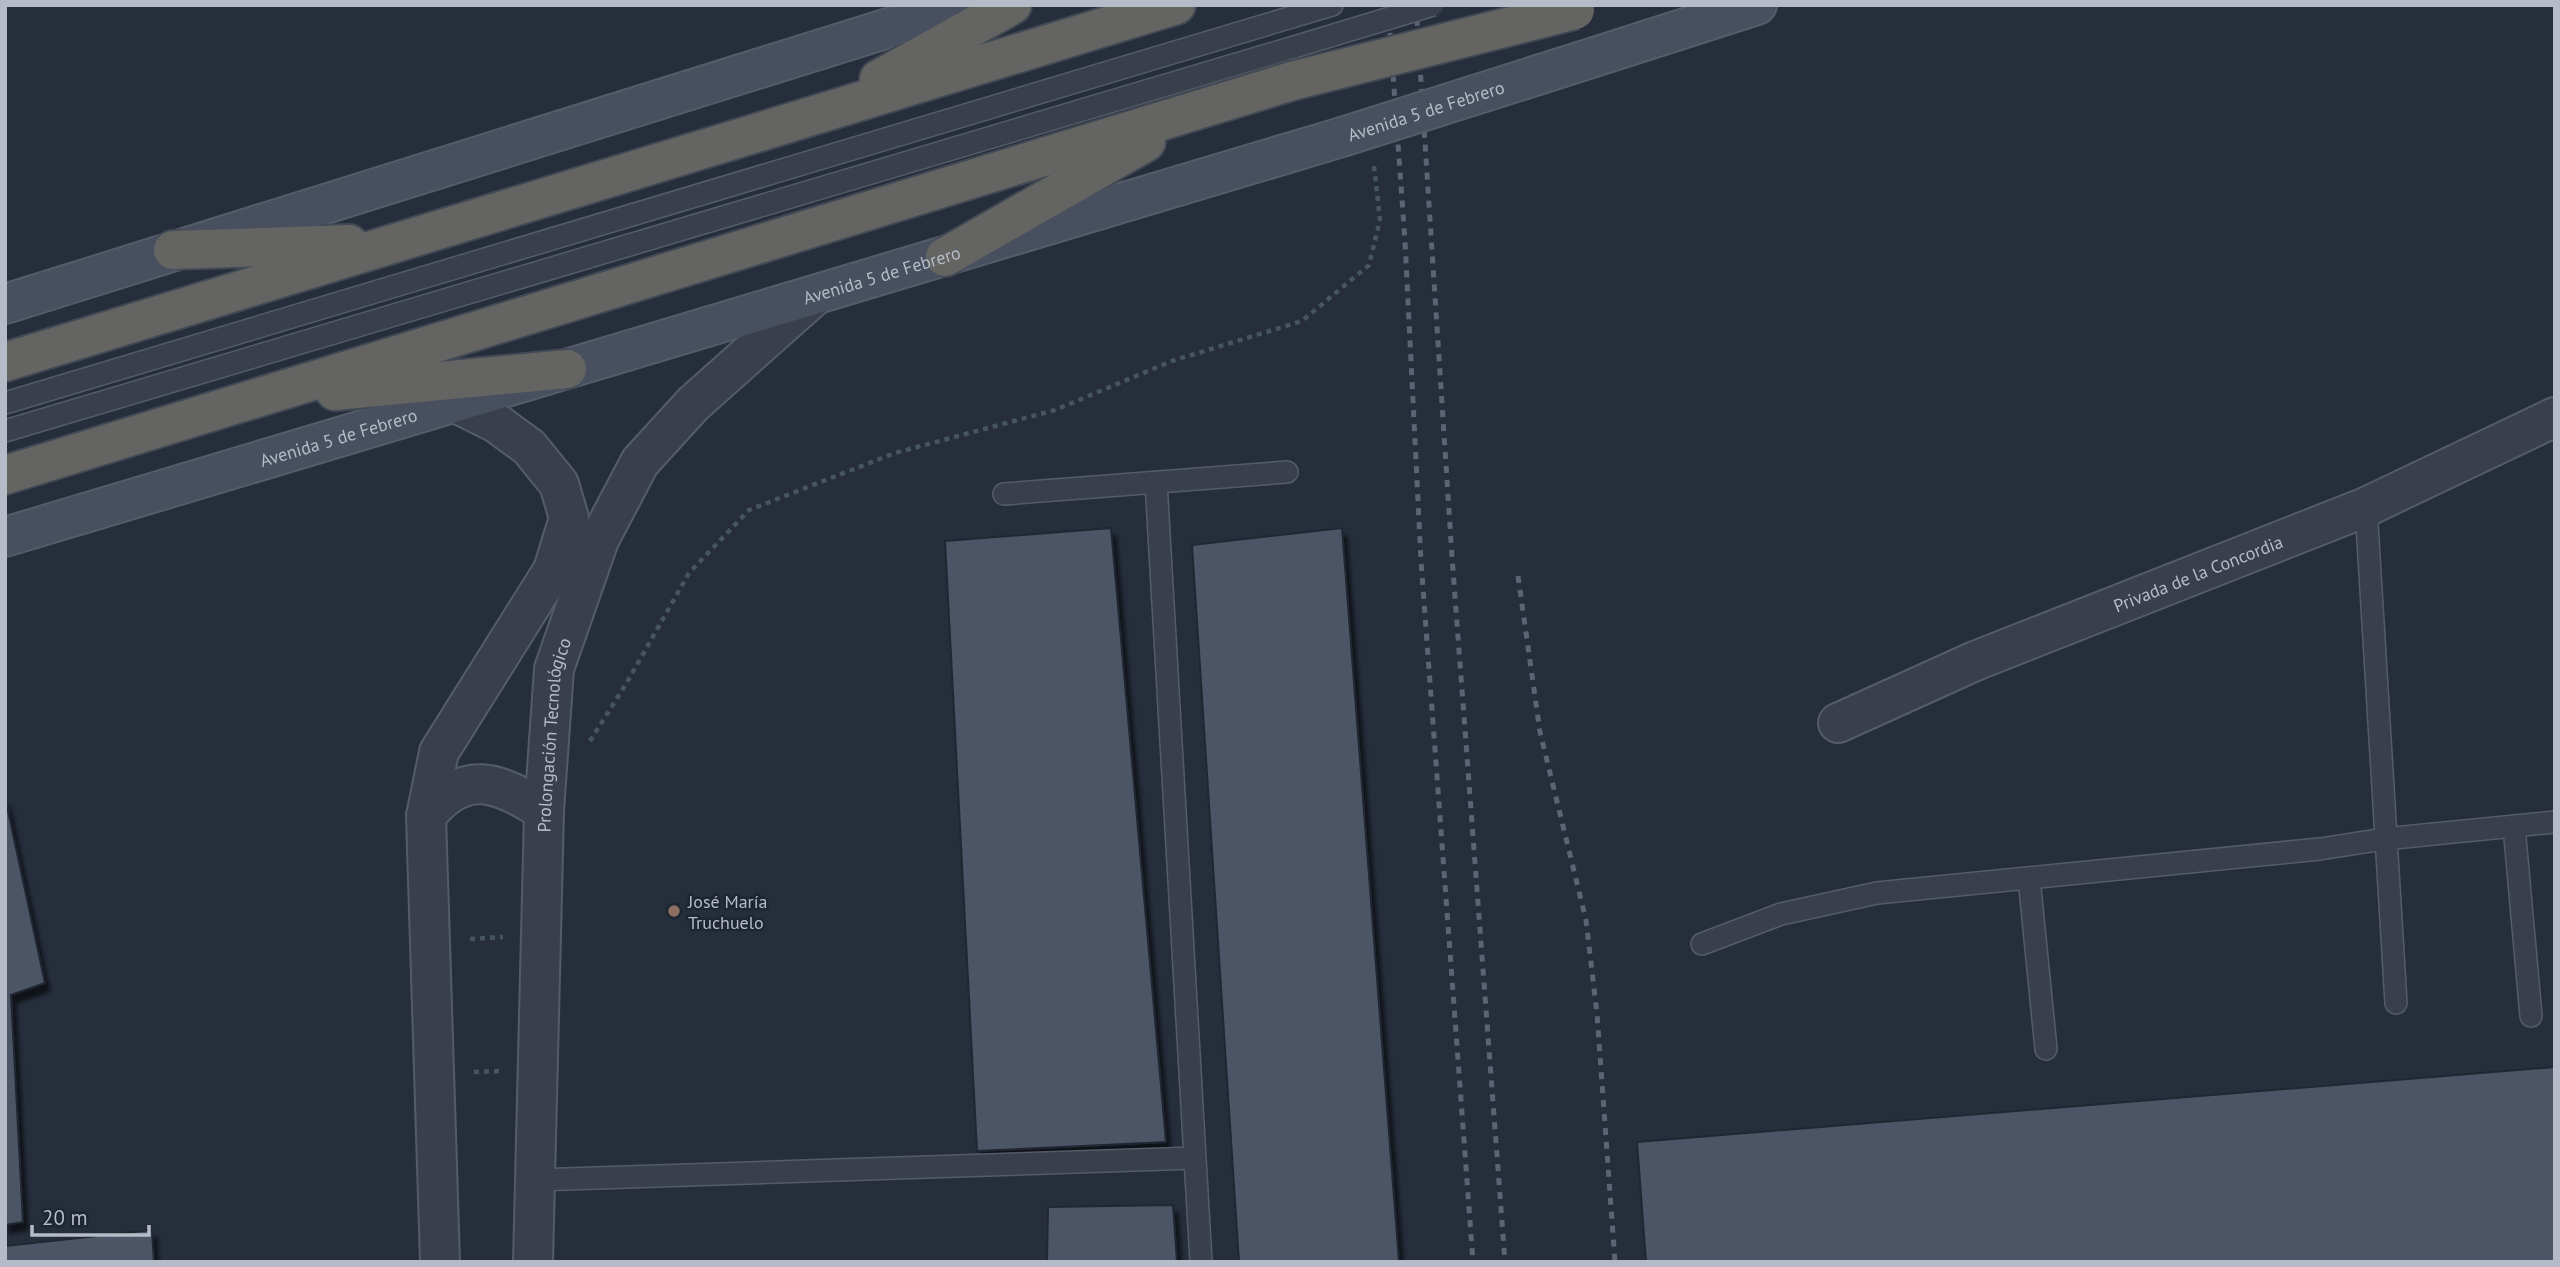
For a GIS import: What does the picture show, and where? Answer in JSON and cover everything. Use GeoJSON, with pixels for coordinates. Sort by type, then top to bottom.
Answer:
{"type":"FeatureCollection","features":[{"type":"Feature","properties":{"kind":"highway"},"geometry":{"type":"LineString","coordinates":[[813,116],[1012,5]]}},
{"type":"Feature","properties":{"kind":"highway"},"geometry":{"type":"LineString","coordinates":[[5,362],[1176,5]]}},
{"type":"Feature","properties":{"kind":"highway"},"geometry":{"type":"LineString","coordinates":[[945,257],[1207,107],[1293,64],[1589,5]]}},
{"type":"Feature","properties":{"kind":"highway"},"geometry":{"type":"LineString","coordinates":[[5,475],[1207,107]]}},
{"type":"Feature","properties":{"kind":"highway"},"geometry":{"type":"LineString","coordinates":[[173,250],[400,242]]}},
{"type":"Feature","properties":{"kind":"highway"},"geometry":{"type":"LineString","coordinates":[[253,399],[567,369]]}},
{"type":"Feature","properties":{"kind":"main road"},"geometry":{"type":"LineString","coordinates":[[5,304],[962,5]]}},
{"type":"Feature","properties":{"kind":"main road","name":"Avenida 5 de Febrero"},"geometry":{"type":"LineString","coordinates":[[5,537],[1290,154],[1757,5]]}},
{"type":"Feature","properties":{"kind":"street","name":"Prolongación Tecnológico"},"geometry":{"type":"LineString","coordinates":[[534,1262],[544,811],[554,669],[599,540],[640,462],[693,404],[813,297]]}},
{"type":"Feature","properties":{"kind":"street"},"geometry":{"type":"LineString","coordinates":[[440,1262],[426,816],[439,752],[553,570],[569,518],[559,484],[529,447],[496,423],[454,402]]}},
{"type":"Feature","properties":{"kind":"street","name":"Privada de la Concordia"},"geometry":{"type":"LineString","coordinates":[[1838,723],[1975,661],[2366,507],[2555,417]]}},
{"type":"Feature","properties":{"kind":"street"},"geometry":{"type":"LineString","coordinates":[[426,816],[440,798],[473,783],[509,788],[544,811]]}},
{"type":"Feature","properties":{"kind":"lane"},"geometry":{"type":"LineString","coordinates":[[5,404],[1293,19],[1332,5]]}},
{"type":"Feature","properties":{"kind":"lane"},"geometry":{"type":"LineString","coordinates":[[5,432],[1293,64],[1433,5]]}},
{"type":"Feature","properties":{"kind":"lane"},"geometry":{"type":"LineString","coordinates":[[1004,494],[1287,472]]}},
{"type":"Feature","properties":{"kind":"lane"},"geometry":{"type":"LineString","coordinates":[[1156,482],[1201,1262]]}},
{"type":"Feature","properties":{"kind":"lane"},"geometry":{"type":"LineString","coordinates":[[2366,507],[2396,1003]]}},
{"type":"Feature","properties":{"kind":"lane"},"geometry":{"type":"LineString","coordinates":[[1702,944],[1781,914],[1877,892],[2320,849],[2384,839],[2555,822]]}},
{"type":"Feature","properties":{"kind":"lane"},"geometry":{"type":"LineString","coordinates":[[2514,826],[2531,1016]]}},
{"type":"Feature","properties":{"kind":"lane"},"geometry":{"type":"LineString","coordinates":[[2029,878],[2046,1049]]}},
{"type":"Feature","properties":{"kind":"lane"},"geometry":{"type":"LineString","coordinates":[[536,1180],[1195,1158]]}},
{"type":"Feature","properties":{"kind":"path"},"geometry":{"type":"LineString","coordinates":[[589,742],[626,684],[689,573],[749,510],[895,453],[1055,410],[1172,361],[1302,321],[1368,265],[1380,220],[1372,153]]}},
{"type":"Feature","properties":{"kind":"path"},"geometry":{"type":"LineString","coordinates":[[467,939],[514,936]]}},
{"type":"Feature","properties":{"kind":"path"},"geometry":{"type":"LineString","coordinates":[[472,1072],[511,1071]]}},
{"type":"Feature","properties":{"kind":"building"},"geometry":{"type":"Polygon","coordinates":[[[1111,528],[1166,1142],[977,1151],[945,541],[1111,528]]]}},
{"type":"Feature","properties":{"kind":"building"},"geometry":{"type":"Polygon","coordinates":[[[1342,528],[1399,1262],[1239,1262],[1192,545],[1342,528]]]}},
{"type":"Feature","properties":{"kind":"building"},"geometry":{"type":"Polygon","coordinates":[[[5,797],[45,983],[11,995],[23,1222],[5,1225],[5,797]]]}},
{"type":"Feature","properties":{"kind":"building"},"geometry":{"type":"Polygon","coordinates":[[[2555,1067],[2555,1262],[1646,1262],[1637,1142],[2555,1067]]]}},
{"type":"Feature","properties":{"kind":"building"},"geometry":{"type":"Polygon","coordinates":[[[1173,1205],[1177,1262],[1047,1262],[1048,1207],[1173,1205]]]}},
{"type":"Feature","properties":{"kind":"building"},"geometry":{"type":"Polygon","coordinates":[[[152,1230],[154,1262],[5,1262],[5,1246],[152,1230]]]}},
{"type":"Feature","properties":{"kind":"railway"},"geometry":{"type":"LineString","coordinates":[[1388,5],[1405,241],[1421,561],[1473,1262]]}},
{"type":"Feature","properties":{"kind":"railway"},"geometry":{"type":"LineString","coordinates":[[1416,5],[1452,557],[1505,1262]]}},
{"type":"Feature","properties":{"kind":"railway"},"geometry":{"type":"LineString","coordinates":[[1518,576],[1540,732],[1586,920],[1597,1014],[1615,1262]]}},
{"type":"Feature","properties":{"kind":"place","name":"José María Truchuelo"},"geometry":{"type":"Point","coordinates":[674,911]}}]}
